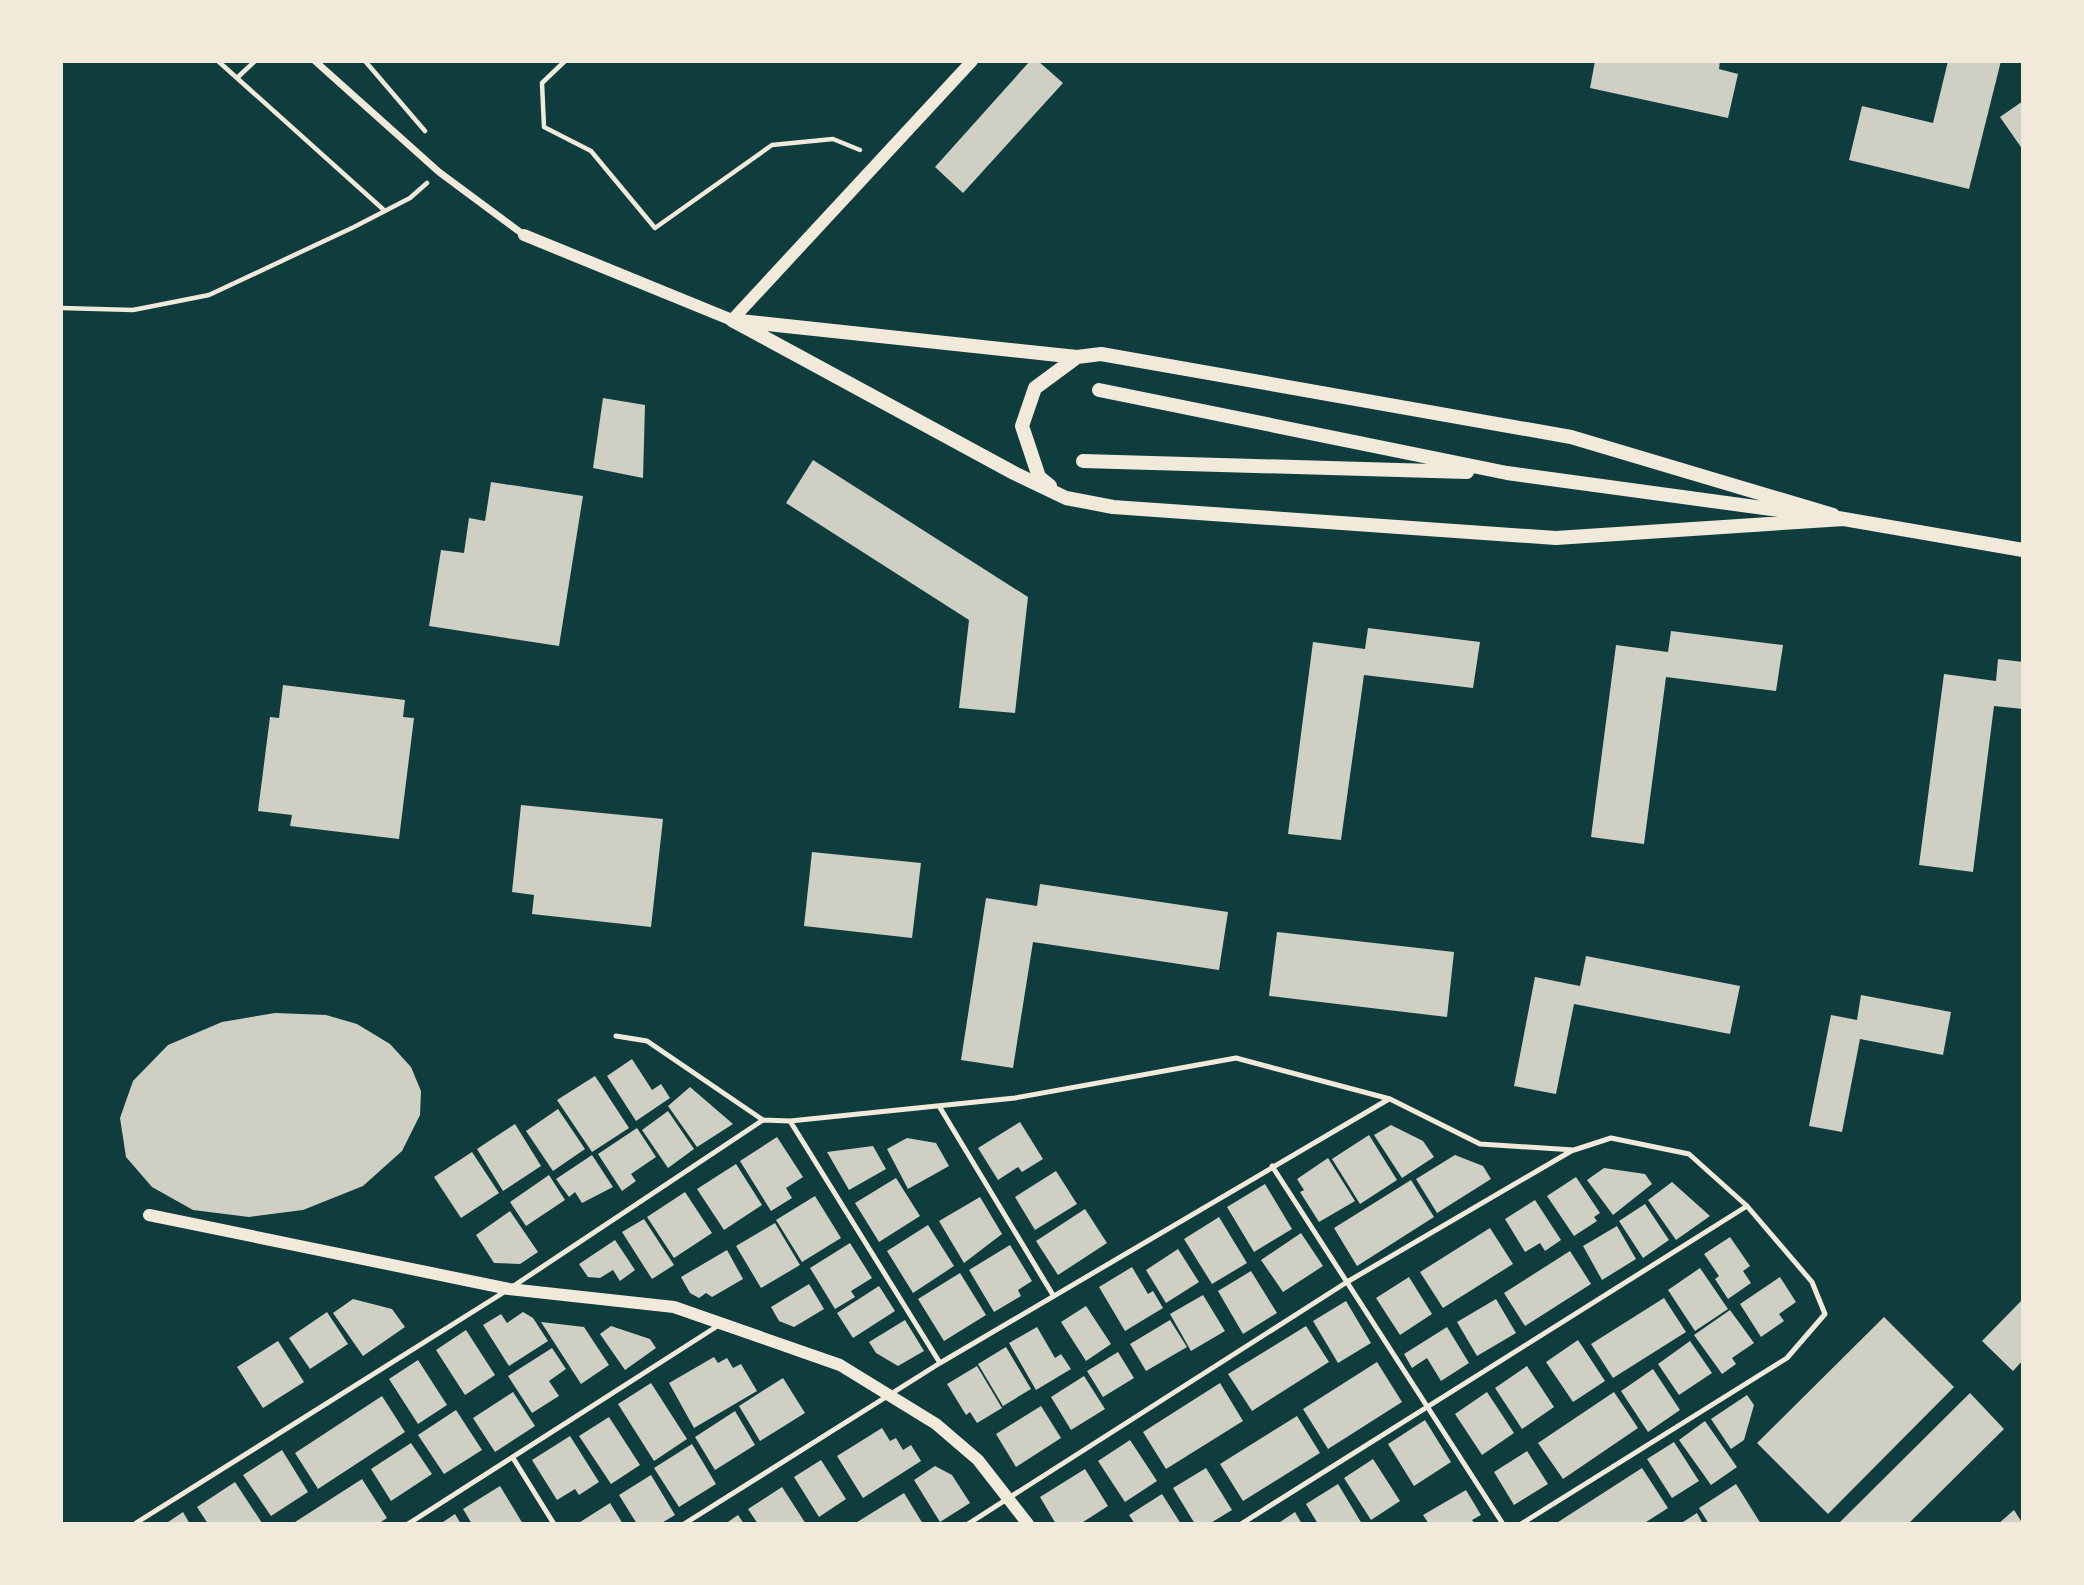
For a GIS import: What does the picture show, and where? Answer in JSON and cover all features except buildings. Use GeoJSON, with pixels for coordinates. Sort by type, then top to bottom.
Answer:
{"type":"FeatureCollection","features":[{"type":"Feature","properties":{"kind":"main road"},"geometry":{"type":"LineString","coordinates":[[732,320],[1077,357],[1101,354],[1570,437],[1844,519]]}},
{"type":"Feature","properties":{"kind":"main road"},"geometry":{"type":"LineString","coordinates":[[732,320],[1066,498],[1114,508],[1556,538],[1844,519]]}},
{"type":"Feature","properties":{"kind":"main road"},"geometry":{"type":"LineString","coordinates":[[1066,498],[1039,477],[1022,426],[1035,388],[1077,357]]}},
{"type":"Feature","properties":{"kind":"main road"},"geometry":{"type":"LineString","coordinates":[[1099,390],[1507,473],[1844,519],[2023,550]]}},
{"type":"Feature","properties":{"kind":"main road"},"geometry":{"type":"LineString","coordinates":[[1083,461],[1507,473]]}},
{"type":"Feature","properties":{"kind":"street"},"geometry":{"type":"LineString","coordinates":[[315,61],[439,172],[524,235],[732,320],[972,61]]}},
{"type":"Feature","properties":{"kind":"street"},"geometry":{"type":"LineString","coordinates":[[149,1215],[509,1289],[674,1307],[840,1366],[890,1394],[936,1424],[978,1460],[1010,1497],[1028,1524]]}},
{"type":"Feature","properties":{"kind":"lane"},"geometry":{"type":"LineString","coordinates":[[616,1036],[648,1041],[762,1120],[790,1121],[1015,1098],[1236,1058],[1390,1098],[1480,1144],[1574,1150]]}},
{"type":"Feature","properties":{"kind":"lane"},"geometry":{"type":"LineString","coordinates":[[684,1524],[940,1363],[1390,1098]]}},
{"type":"Feature","properties":{"kind":"lane"},"geometry":{"type":"LineString","coordinates":[[939,1106],[1053,1296]]}},
{"type":"Feature","properties":{"kind":"lane"},"geometry":{"type":"LineString","coordinates":[[136,1523],[509,1289],[762,1120]]}},
{"type":"Feature","properties":{"kind":"lane"},"geometry":{"type":"LineString","coordinates":[[790,1121],[940,1363]]}},
{"type":"Feature","properties":{"kind":"lane"},"geometry":{"type":"LineString","coordinates":[[968,1524],[1347,1282],[1574,1150],[1611,1138],[1689,1154],[1747,1206],[1812,1282],[1825,1314],[1787,1358],[1521,1524]]}},
{"type":"Feature","properties":{"kind":"lane"},"geometry":{"type":"LineString","coordinates":[[1272,1166],[1503,1524]]}},
{"type":"Feature","properties":{"kind":"lane"},"geometry":{"type":"LineString","coordinates":[[1241,1524],[1747,1206]]}},
{"type":"Feature","properties":{"kind":"lane"},"geometry":{"type":"LineString","coordinates":[[408,1524],[719,1325]]}},
{"type":"Feature","properties":{"kind":"lane"},"geometry":{"type":"LineString","coordinates":[[513,1458],[554,1524]]}},
{"type":"Feature","properties":{"kind":"path"},"geometry":{"type":"LineString","coordinates":[[218,61],[384,211]]}},
{"type":"Feature","properties":{"kind":"path"},"geometry":{"type":"LineString","coordinates":[[238,77],[255,61]]}},
{"type":"Feature","properties":{"kind":"path"},"geometry":{"type":"LineString","coordinates":[[365,61],[429,134]]}},
{"type":"Feature","properties":{"kind":"path"},"geometry":{"type":"LineString","coordinates":[[565,61],[542,83],[544,127],[591,151],[655,228],[772,145],[833,139],[881,158]]}},
{"type":"Feature","properties":{"kind":"path"},"geometry":{"type":"LineString","coordinates":[[61,308],[133,310],[209,295],[410,198],[439,172]]}}]}
